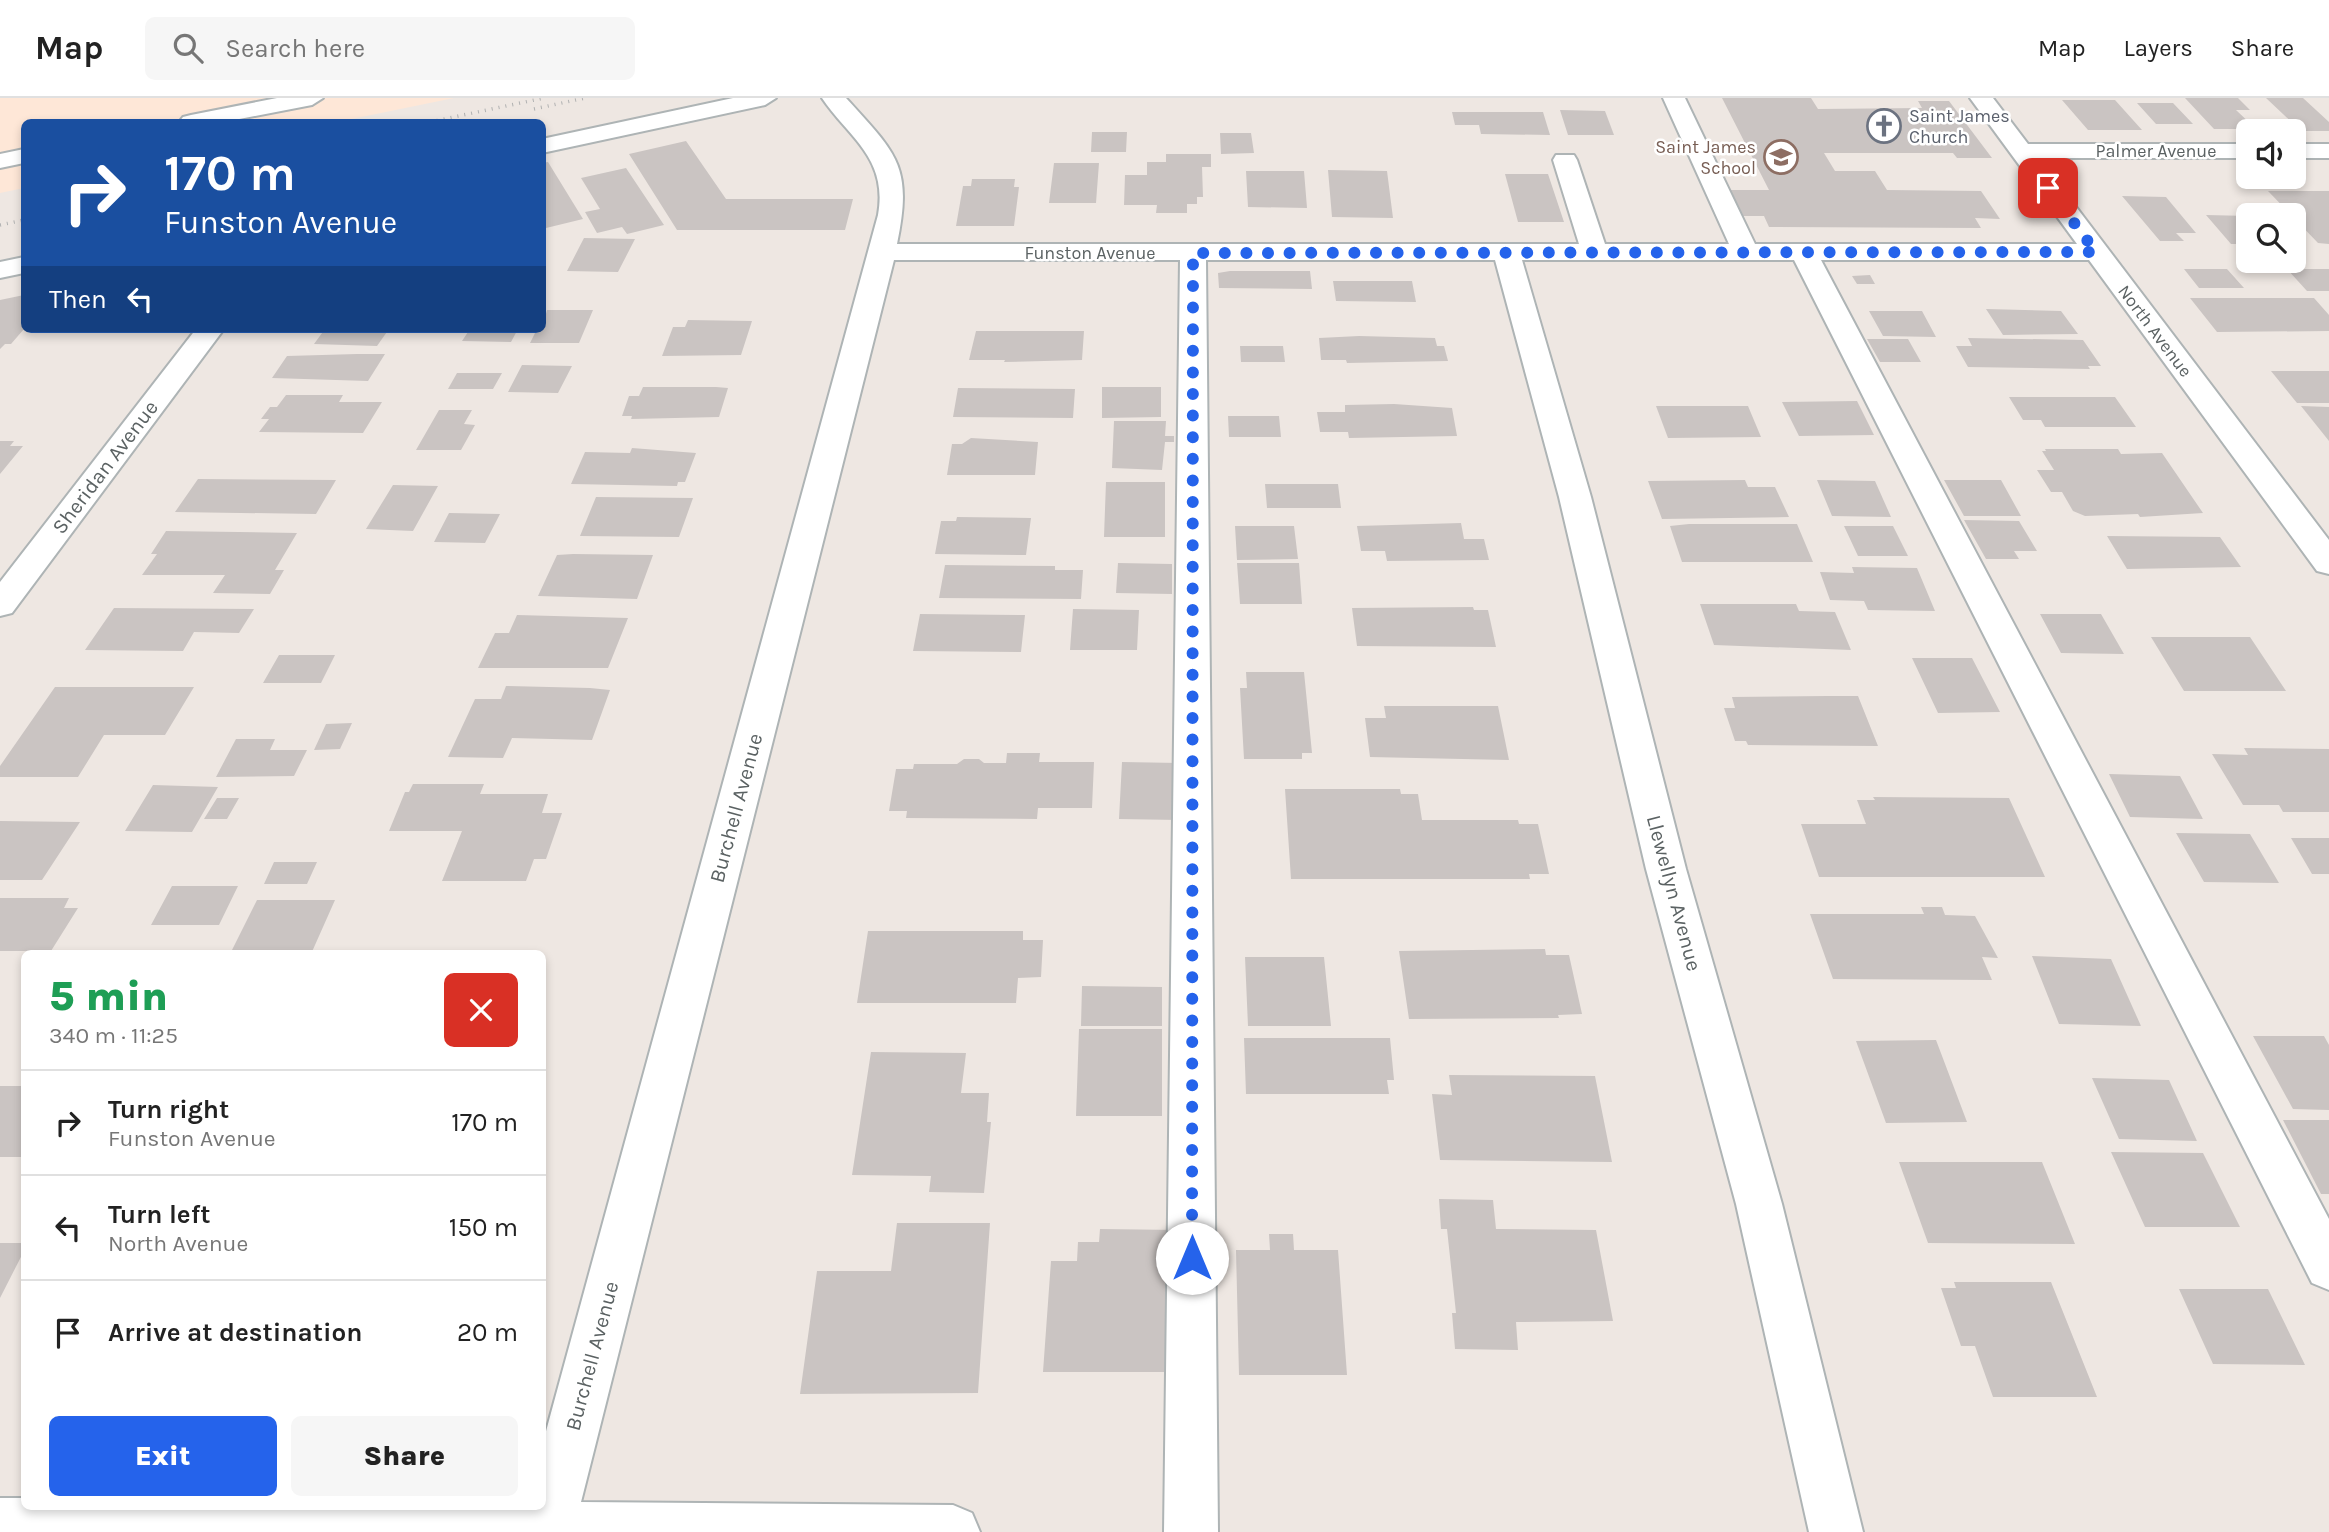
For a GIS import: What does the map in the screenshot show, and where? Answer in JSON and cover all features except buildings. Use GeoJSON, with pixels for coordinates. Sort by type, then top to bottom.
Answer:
{"type":"FeatureCollection","features":[{"type":"Feature","properties":{"kind":"street"},"geometry":{"type":"LineString","coordinates":[[206,119],[312,98]]}},
{"type":"Feature","properties":{"kind":"street"},"geometry":{"type":"LineString","coordinates":[[546,145],[765,98]]}},
{"type":"Feature","properties":{"kind":"street","name":"Burchell Avenue"},"geometry":{"type":"LineString","coordinates":[[547,1531],[883,252],[893,192],[890,174],[870,140],[834,98]]}},
{"type":"Feature","properties":{"kind":"street","name":"North Avenue"},"geometry":{"type":"LineString","coordinates":[[1981,98],[2329,563]]}},
{"type":"Feature","properties":{"kind":"street"},"geometry":{"type":"LineString","coordinates":[[1674,99],[1746,254]]}},
{"type":"Feature","properties":{"kind":"street","name":"Palmer Avenue"},"geometry":{"type":"LineString","coordinates":[[2020,151],[2236,151]]}},
{"type":"Feature","properties":{"kind":"street"},"geometry":{"type":"LineString","coordinates":[[2306,151],[2329,151]]}},
{"type":"Feature","properties":{"kind":"street"},"geometry":{"type":"LineString","coordinates":[[0,161],[21,157]]}},
{"type":"Feature","properties":{"kind":"street"},"geometry":{"type":"LineString","coordinates":[[1565,160],[1595,254]]}},
{"type":"Feature","properties":{"kind":"street","name":"Funston Avenue"},"geometry":{"type":"LineString","coordinates":[[883,252],[2096,252]]}},
{"type":"Feature","properties":{"kind":"street"},"geometry":{"type":"LineString","coordinates":[[1191,1532],[1193,253]]}},
{"type":"Feature","properties":{"kind":"street"},"geometry":{"type":"LineString","coordinates":[[1804,253],[2329,1267]]}},
{"type":"Feature","properties":{"kind":"street","name":"Llewellyn Avenue"},"geometry":{"type":"LineString","coordinates":[[1507,254],[1575,497],[1667,869],[1759,1204],[1836,1532]]}},
{"type":"Feature","properties":{"kind":"street"},"geometry":{"type":"LineString","coordinates":[[0,270],[21,266]]}},
{"type":"Feature","properties":{"kind":"street","name":"Sheridan Avenue"},"geometry":{"type":"LineString","coordinates":[[0,605],[208,333]]}},
{"type":"Feature","properties":{"kind":"street"},"geometry":{"type":"LineString","coordinates":[[0,1525],[953,1532]]}},
{"type":"Feature","properties":{"kind":"shaded area"},"geometry":{"type":"Polygon","coordinates":[[[0,98],[454,98],[352,119],[21,119],[21,189],[0,193],[0,98]]]}},
{"type":"Feature","properties":{"kind":"railway"},"geometry":{"type":"LineString","coordinates":[[444,119],[544,98]]}},
{"type":"Feature","properties":{"kind":"railway"},"geometry":{"type":"LineString","coordinates":[[534,109],[585,98]]}},
{"type":"Feature","properties":{"kind":"railway"},"geometry":{"type":"LineString","coordinates":[[0,225],[21,221]]}},
{"type":"Feature","properties":{"kind":"place","name":"Saint James Church"},"geometry":{"type":"Point","coordinates":[1884,126]}},
{"type":"Feature","properties":{"kind":"place","name":"Saint James School"},"geometry":{"type":"Point","coordinates":[1781,157]}},
{"type":"Feature","properties":{"kind":"route"},"geometry":{"type":"LineString","coordinates":[[1192,1258],[1193,253],[2096,252],[2048,188]]}}]}
